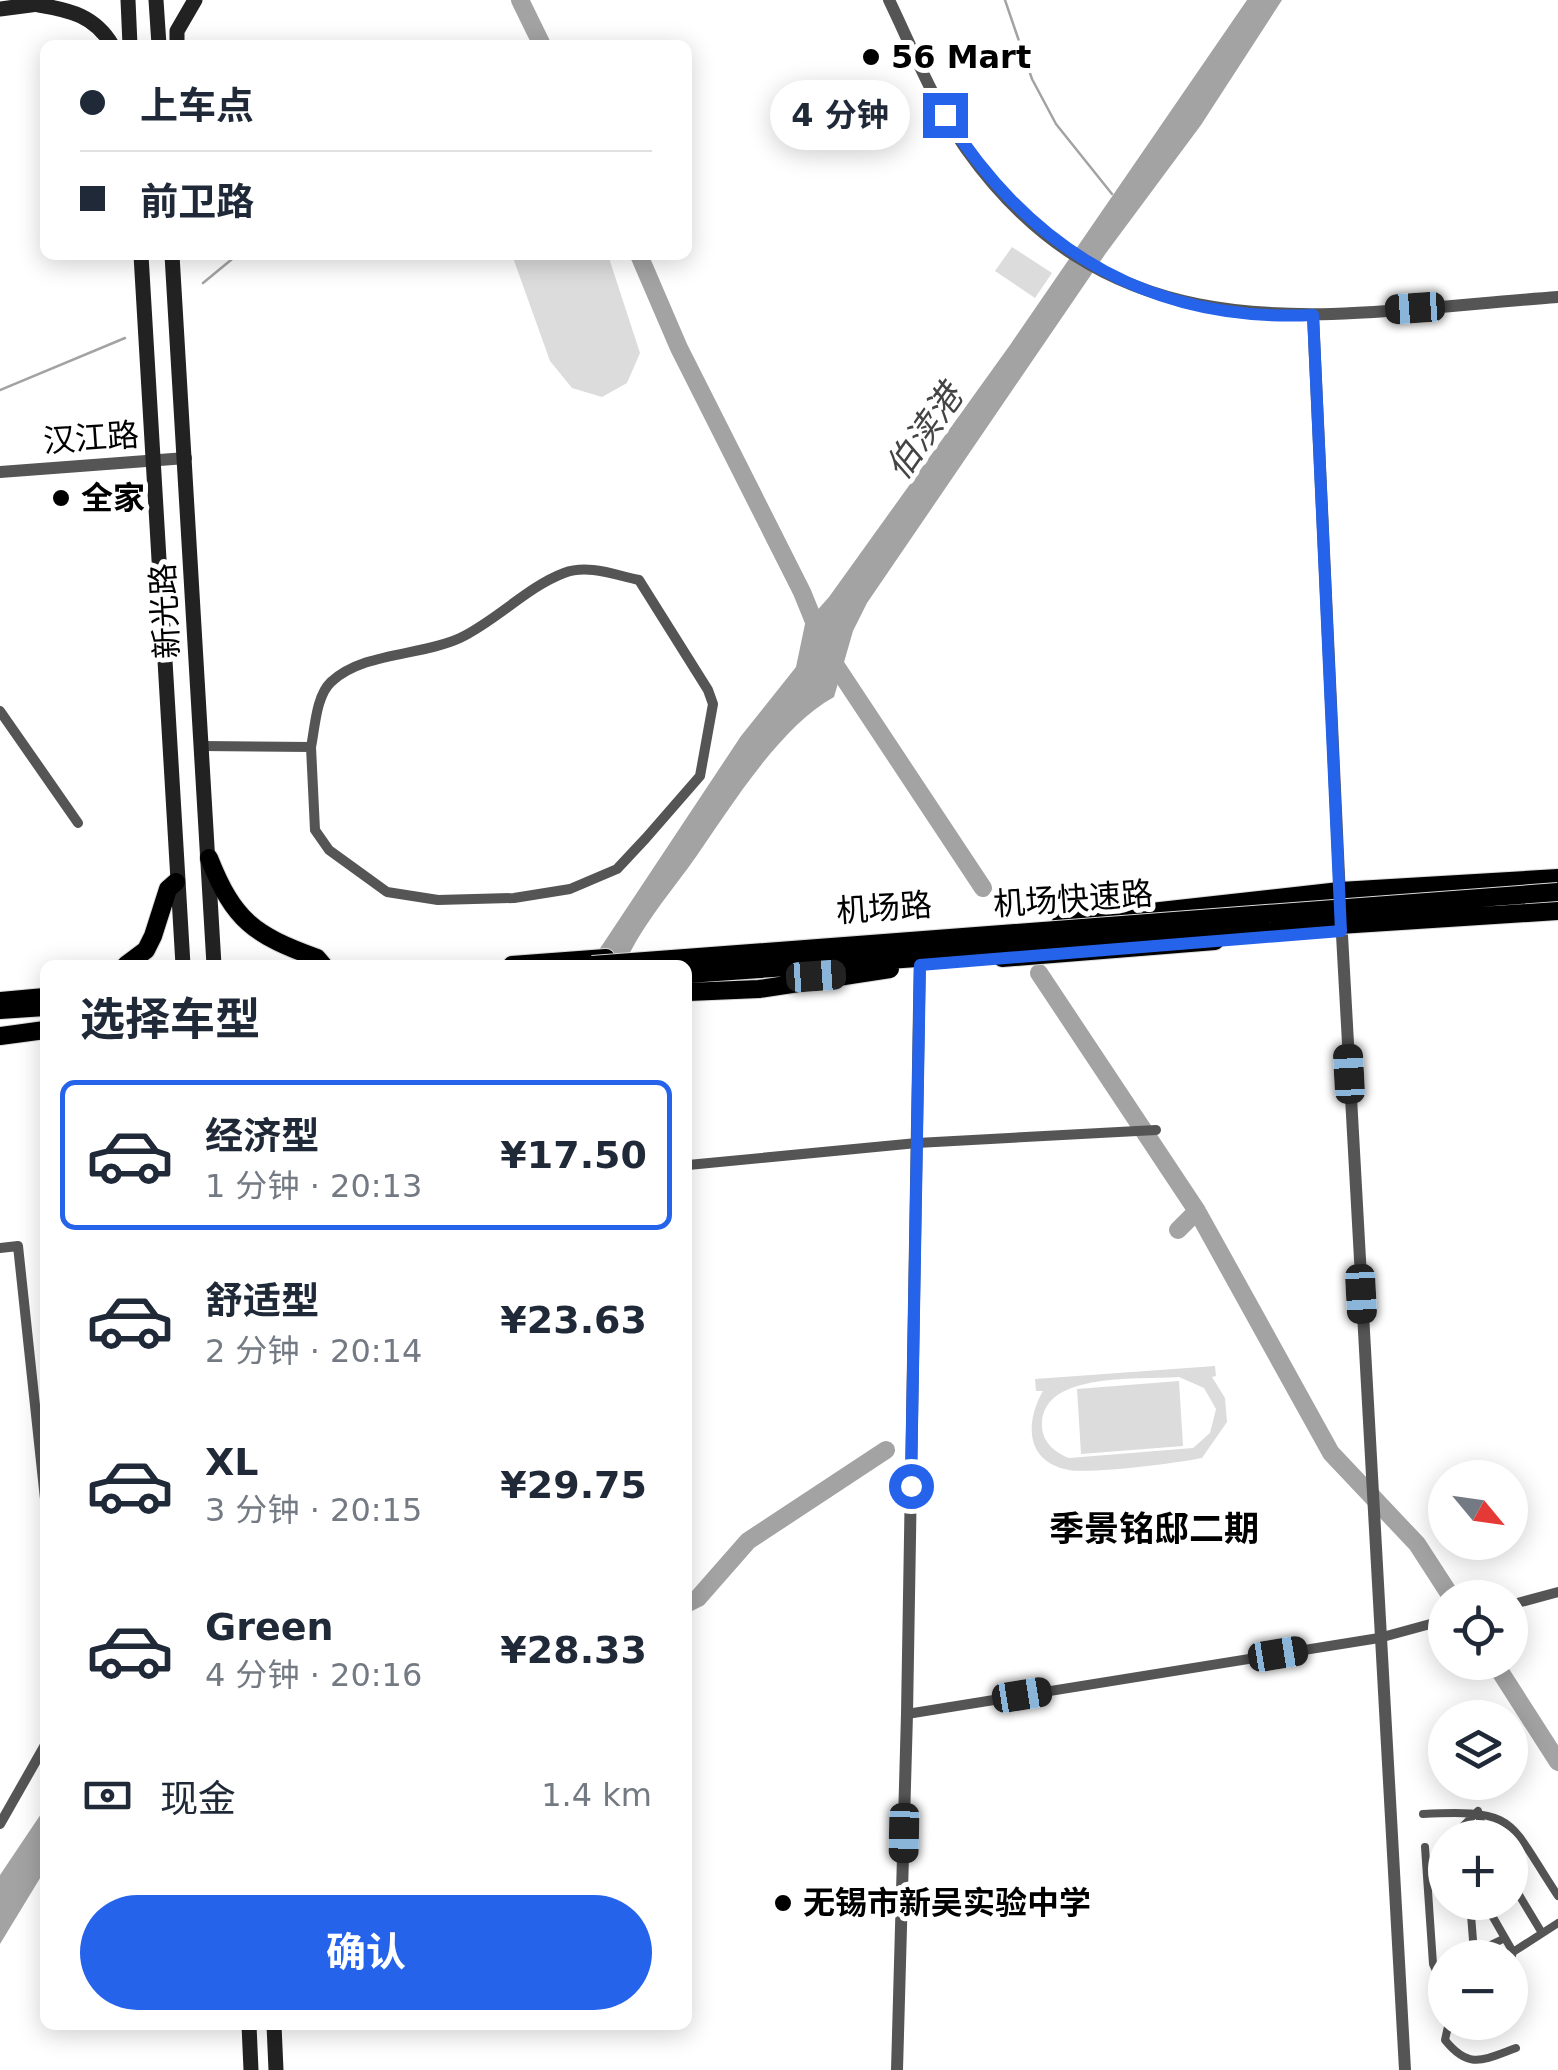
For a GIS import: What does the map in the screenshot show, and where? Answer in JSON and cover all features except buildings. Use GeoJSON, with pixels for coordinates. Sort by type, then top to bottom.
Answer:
{"type":"FeatureCollection","features":[{"type":"Feature","properties":{"kind":"main road"},"geometry":{"type":"LineString","coordinates":[[0,9],[64,0]]}},
{"type":"Feature","properties":{"kind":"main road"},"geometry":{"type":"LineString","coordinates":[[128,0],[130,40]]}},
{"type":"Feature","properties":{"kind":"main road"},"geometry":{"type":"LineString","coordinates":[[156,0],[159,40]]}},
{"type":"Feature","properties":{"kind":"main road"},"geometry":{"type":"LineString","coordinates":[[177,40],[177,31],[195,0]]}},
{"type":"Feature","properties":{"kind":"main road"},"geometry":{"type":"LineString","coordinates":[[39,4],[81,15],[96,24],[108,40]]}},
{"type":"Feature","properties":{"kind":"main road","name":"新光路"},"geometry":{"type":"LineString","coordinates":[[142,260],[182,960]]}},
{"type":"Feature","properties":{"kind":"main road","name":"新光路"},"geometry":{"type":"LineString","coordinates":[[172,260],[214,960]]}},
{"type":"Feature","properties":{"kind":"main road"},"geometry":{"type":"LineString","coordinates":[[209,858],[222,890],[249,927],[265,938],[319,960]]}},
{"type":"Feature","properties":{"kind":"main road","name":"机场路"},"geometry":{"type":"LineString","coordinates":[[578,960],[920,937],[1340,891],[1558,878]]}},
{"type":"Feature","properties":{"kind":"main road"},"geometry":{"type":"LineString","coordinates":[[133,960],[146,950],[168,889],[176,882]]}},
{"type":"Feature","properties":{"kind":"main road","name":"机场快速路"},"geometry":{"type":"LineString","coordinates":[[658,960],[1558,892]]}},
{"type":"Feature","properties":{"kind":"main road"},"geometry":{"type":"LineString","coordinates":[[692,984],[1558,914]]}},
{"type":"Feature","properties":{"kind":"main road","name":"机场快速路"},"geometry":{"type":"LineString","coordinates":[[692,974],[946,956],[1088,941],[1558,914]]}},
{"type":"Feature","properties":{"kind":"main road"},"geometry":{"type":"LineString","coordinates":[[692,992],[758,989],[858,976],[946,956]]}},
{"type":"Feature","properties":{"kind":"main road"},"geometry":{"type":"LineString","coordinates":[[0,1001],[40,998]]}},
{"type":"Feature","properties":{"kind":"main road"},"geometry":{"type":"LineString","coordinates":[[0,1010],[40,1006]]}},
{"type":"Feature","properties":{"kind":"main road"},"geometry":{"type":"LineString","coordinates":[[0,1022],[40,1018]]}},
{"type":"Feature","properties":{"kind":"main road"},"geometry":{"type":"LineString","coordinates":[[0,1036],[40,1031]]}},
{"type":"Feature","properties":{"kind":"main road"},"geometry":{"type":"LineString","coordinates":[[249,2030],[251,2070]]}},
{"type":"Feature","properties":{"kind":"main road"},"geometry":{"type":"LineString","coordinates":[[274,2030],[276,2070]]}},
{"type":"Feature","properties":{"kind":"street"},"geometry":{"type":"LineString","coordinates":[[889,0],[945,115],[966,148],[1020,211],[1052,238],[1122,281],[1199,307],[1252,315],[1313,315],[1558,297]]}},
{"type":"Feature","properties":{"kind":"street"},"geometry":{"type":"LineString","coordinates":[[1313,315],[1341,931],[1405,2070]]}},
{"type":"Feature","properties":{"kind":"street","name":"汉江路"},"geometry":{"type":"LineString","coordinates":[[0,472],[186,458]]}},
{"type":"Feature","properties":{"kind":"street"},"geometry":{"type":"LineString","coordinates":[[587,568],[639,580],[713,704],[700,776],[617,869],[570,889],[514,898],[438,900],[387,892],[330,850],[315,830],[311,747],[328,684],[376,661],[428,650],[462,637],[564,573],[587,568]]}},
{"type":"Feature","properties":{"kind":"street"},"geometry":{"type":"LineString","coordinates":[[0,711],[78,822]]}},
{"type":"Feature","properties":{"kind":"street"},"geometry":{"type":"LineString","coordinates":[[201,746],[311,747]]}},
{"type":"Feature","properties":{"kind":"street"},"geometry":{"type":"LineString","coordinates":[[897,2070],[908,1714],[920,937]]}},
{"type":"Feature","properties":{"kind":"street"},"geometry":{"type":"LineString","coordinates":[[692,1165],[917,1142],[1156,1130]]}},
{"type":"Feature","properties":{"kind":"street"},"geometry":{"type":"LineString","coordinates":[[0,1248],[18,1246],[40,1452]]}},
{"type":"Feature","properties":{"kind":"street"},"geometry":{"type":"LineString","coordinates":[[1528,1600],[1558,1592]]}},
{"type":"Feature","properties":{"kind":"street"},"geometry":{"type":"LineString","coordinates":[[908,1714],[1379,1638],[1428,1624]]}},
{"type":"Feature","properties":{"kind":"street"},"geometry":{"type":"LineString","coordinates":[[0,1824],[40,1754]]}},
{"type":"Feature","properties":{"kind":"street"},"geometry":{"type":"LineString","coordinates":[[1423,1814],[1478,1812],[1508,1820],[1558,1896]]}},
{"type":"Feature","properties":{"kind":"street"},"geometry":{"type":"LineString","coordinates":[[1469,1820],[1478,1812]]}},
{"type":"Feature","properties":{"kind":"street"},"geometry":{"type":"LineString","coordinates":[[1478,1812],[1480,1820]]}},
{"type":"Feature","properties":{"kind":"street"},"geometry":{"type":"LineString","coordinates":[[1424,1847],[1432,1940]]}},
{"type":"Feature","properties":{"kind":"street"},"geometry":{"type":"LineString","coordinates":[[1528,1910],[1542,1933]]}},
{"type":"Feature","properties":{"kind":"street"},"geometry":{"type":"LineString","coordinates":[[1495,1920],[1505,1938],[1501,1940]]}},
{"type":"Feature","properties":{"kind":"street"},"geometry":{"type":"LineString","coordinates":[[1528,1942],[1557,1927]]}},
{"type":"Feature","properties":{"kind":"street"},"geometry":{"type":"LineString","coordinates":[[1446,2040],[1458,2058],[1476,2063],[1516,2048]]}},
{"type":"Feature","properties":{"kind":"shaded area"},"geometry":{"type":"Polygon","coordinates":[[[1247,0],[1282,0],[1201,125],[1106,253],[867,603],[853,631],[834,697],[792,730],[754,774],[653,915],[627,960],[592,960],[741,736],[796,667],[805,624],[829,597],[1010,345],[1247,0]]]}},
{"type":"Feature","properties":{"kind":"shaded area"},"geometry":{"type":"Polygon","coordinates":[[[1012,247],[1052,273],[1035,298],[995,271],[1012,247]]]}},
{"type":"Feature","properties":{"kind":"shaded area"},"geometry":{"type":"Polygon","coordinates":[[[514,260],[610,260],[640,353],[627,383],[602,397],[572,388],[550,361],[514,260]]]}},
{"type":"Feature","properties":{"kind":"shaded area"},"geometry":{"type":"Polygon","coordinates":[[[1215,1366],[1216,1376],[1212,1377],[1225,1398],[1227,1422],[1202,1458],[1115,1469],[1069,1470],[1055,1466],[1037,1450],[1033,1415],[1043,1391],[1036,1391],[1035,1379],[1215,1366]],[[1179,1377],[1119,1379],[1076,1386],[1059,1394],[1047,1406],[1042,1423],[1044,1435],[1054,1449],[1069,1458],[1193,1448],[1210,1433],[1216,1409],[1204,1388],[1179,1377]]]}},
{"type":"Feature","properties":{"kind":"shaded area"},"geometry":{"type":"Polygon","coordinates":[[[1179,1381],[1183,1446],[1081,1454],[1077,1389],[1179,1381]]]}},
{"type":"Feature","properties":{"kind":"shaded area"},"geometry":{"type":"Polygon","coordinates":[[[40,1815],[40,1878],[0,1944],[0,1875],[40,1815]]]}},
{"type":"Feature","properties":{"kind":"waterway"},"geometry":{"type":"LineString","coordinates":[[520,0],[540,40]]}},
{"type":"Feature","properties":{"kind":"waterway"},"geometry":{"type":"LineString","coordinates":[[1005,0],[1032,79],[1056,124],[1112,194]]}},
{"type":"Feature","properties":{"kind":"waterway"},"geometry":{"type":"LineString","coordinates":[[203,283],[231,260]]}},
{"type":"Feature","properties":{"kind":"waterway"},"geometry":{"type":"LineString","coordinates":[[641,260],[679,348],[802,592],[826,651],[983,888]]}},
{"type":"Feature","properties":{"kind":"waterway"},"geometry":{"type":"LineString","coordinates":[[0,390],[125,338]]}},
{"type":"Feature","properties":{"kind":"waterway"},"geometry":{"type":"LineString","coordinates":[[1039,973],[1197,1211],[1331,1453],[1417,1544],[1440,1580]]}},
{"type":"Feature","properties":{"kind":"waterway"},"geometry":{"type":"LineString","coordinates":[[1178,1230],[1197,1211]]}},
{"type":"Feature","properties":{"kind":"waterway"},"geometry":{"type":"LineString","coordinates":[[692,1601],[748,1541],[886,1450]]}},
{"type":"Feature","properties":{"kind":"waterway"},"geometry":{"type":"LineString","coordinates":[[1506,1680],[1558,1762]]}},
{"type":"Feature","properties":{"kind":"place","name":"56 Mart"},"geometry":{"type":"Point","coordinates":[871,57]}},
{"type":"Feature","properties":{"kind":"place","name":"全家"},"geometry":{"type":"Point","coordinates":[61,498]}},
{"type":"Feature","properties":{"kind":"place","name":"无锡市新吴实验中学"},"geometry":{"type":"Point","coordinates":[783,1903]}},
{"type":"Feature","properties":{"kind":"district","name":"季景铭邸二期"},"geometry":{"type":"Point","coordinates":[1154,1529]}},
{"type":"Feature","properties":{"kind":"route"},"geometry":{"type":"LineString","coordinates":[[911,1486],[920,965],[1341,931],[1313,315],[1252,315],[1199,307],[1145,291],[1084,261],[1020,211],[992,182],[945,115]]}},
{"type":"Feature","properties":{"kind":"water label","name":"伯渎港"},"geometry":{"type":"Point","coordinates":[924,432]}}]}
